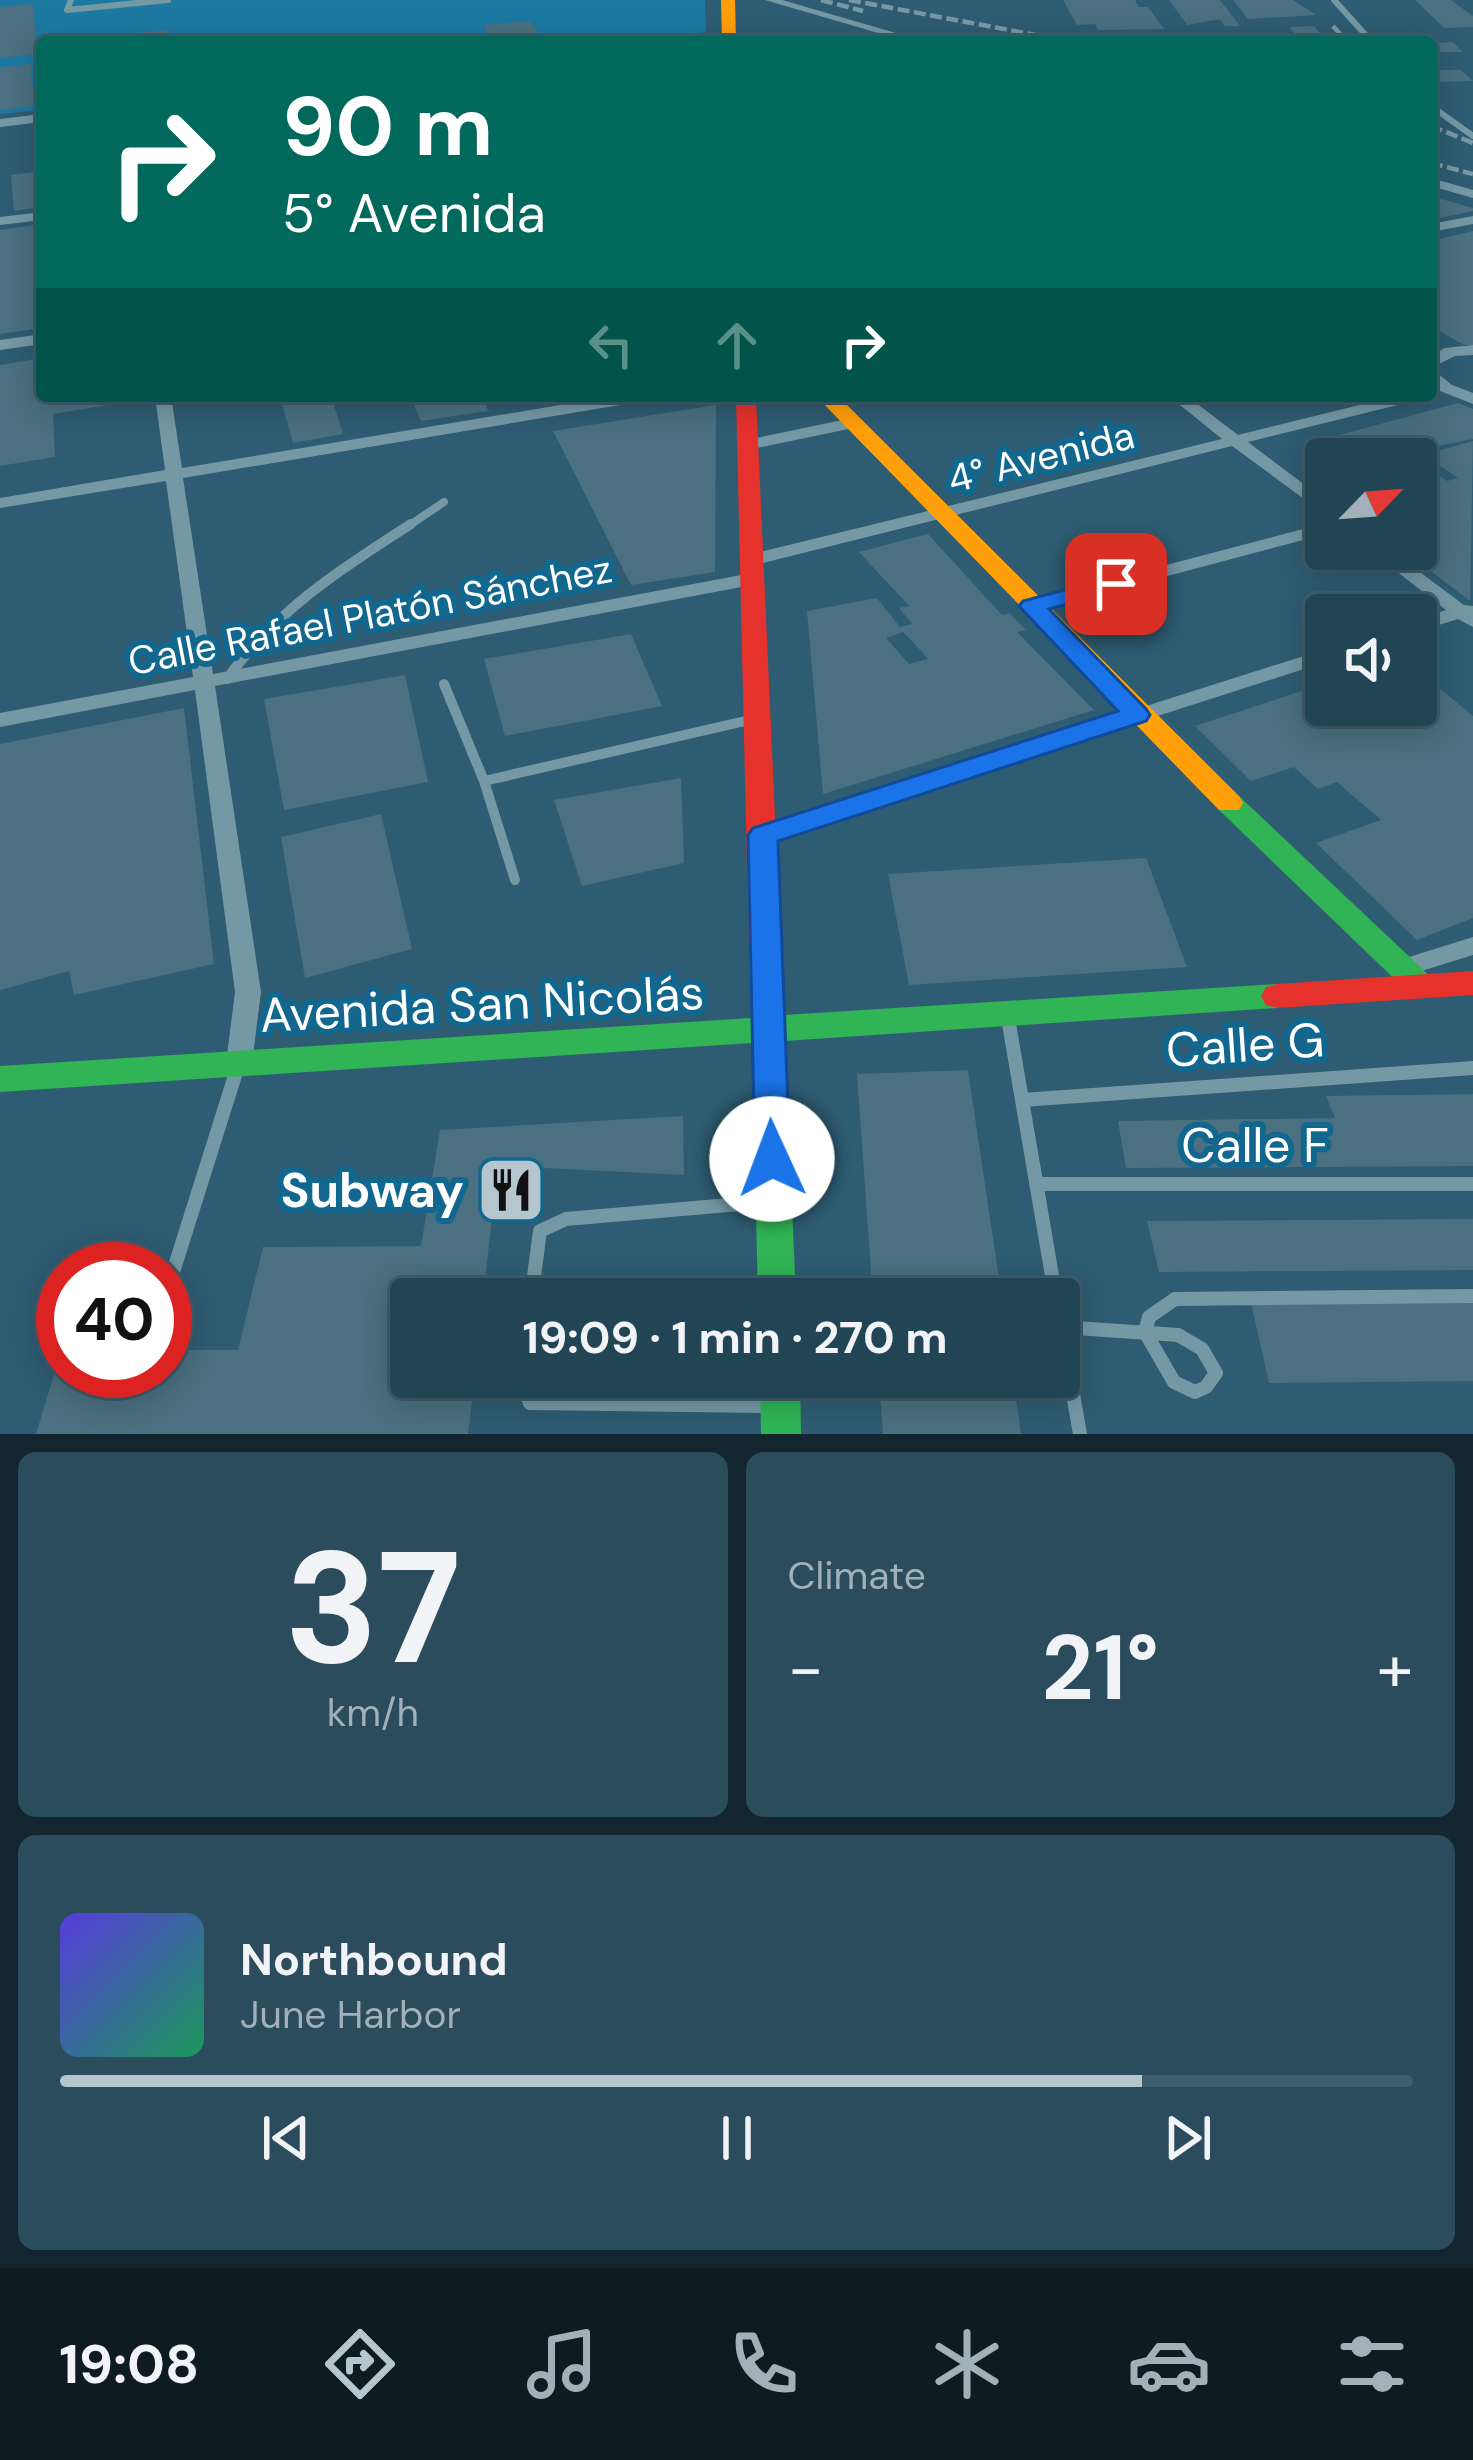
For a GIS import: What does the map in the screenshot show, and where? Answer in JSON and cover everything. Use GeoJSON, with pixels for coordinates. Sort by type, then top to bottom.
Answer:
{"type":"FeatureCollection","features":[{"type":"Feature","properties":{"kind":"street"},"geometry":{"type":"LineString","coordinates":[[728,0],[728,36]]}},
{"type":"Feature","properties":{"kind":"street"},"geometry":{"type":"LineString","coordinates":[[770,0],[899,36]]}},
{"type":"Feature","properties":{"kind":"street"},"geometry":{"type":"LineString","coordinates":[[0,123],[36,119]]}},
{"type":"Feature","properties":{"kind":"street"},"geometry":{"type":"LineString","coordinates":[[1437,184],[1473,194]]}},
{"type":"Feature","properties":{"kind":"street"},"geometry":{"type":"LineString","coordinates":[[0,221],[36,217]]}},
{"type":"Feature","properties":{"kind":"street"},"geometry":{"type":"LineString","coordinates":[[1437,227],[1473,220]]}},
{"type":"Feature","properties":{"kind":"street"},"geometry":{"type":"LineString","coordinates":[[0,345],[36,340]]}},
{"type":"Feature","properties":{"kind":"street"},"geometry":{"type":"LineString","coordinates":[[1437,343],[1450,351]]}},
{"type":"Feature","properties":{"kind":"street"},"geometry":{"type":"LineString","coordinates":[[1437,359],[1450,351],[1473,350]]}},
{"type":"Feature","properties":{"kind":"street"},"geometry":{"type":"LineString","coordinates":[[1438,390],[1473,399]]}},
{"type":"Feature","properties":{"kind":"street"},"geometry":{"type":"LineString","coordinates":[[164,402],[217,681],[248,992],[239,1063]]}},
{"type":"Feature","properties":{"kind":"street"},"geometry":{"type":"LineString","coordinates":[[0,503],[609,402]]}},
{"type":"Feature","properties":{"kind":"street"},"geometry":{"type":"LineString","coordinates":[[746,402],[776,1278]]}},
{"type":"Feature","properties":{"kind":"street"},"geometry":{"type":"LineString","coordinates":[[832,402],[1136,715],[1411,977],[1473,946]]}},
{"type":"Feature","properties":{"kind":"street"},"geometry":{"type":"LineString","coordinates":[[1186,402],[1305,494]]}},
{"type":"Feature","properties":{"kind":"street","name":"4° Avenida"},"geometry":{"type":"LineString","coordinates":[[752,570],[943,516],[1393,402]]}},
{"type":"Feature","properties":{"kind":"street"},"geometry":{"type":"LineString","coordinates":[[747,445],[852,423]]}},
{"type":"Feature","properties":{"kind":"street"},"geometry":{"type":"LineString","coordinates":[[1032,606],[1305,534]]}},
{"type":"Feature","properties":{"kind":"street","name":"Calle Rafael Platón Sánchez"},"geometry":{"type":"LineString","coordinates":[[0,720],[217,681],[752,570]]}},
{"type":"Feature","properties":{"kind":"street"},"geometry":{"type":"LineString","coordinates":[[1407,570],[1469,614]]}},
{"type":"Feature","properties":{"kind":"street"},"geometry":{"type":"LineString","coordinates":[[1437,621],[1469,614]]}},
{"type":"Feature","properties":{"kind":"street"},"geometry":{"type":"LineString","coordinates":[[763,835],[1305,662]]}},
{"type":"Feature","properties":{"kind":"street","name":"Avenida San Nicolás"},"geometry":{"type":"LineString","coordinates":[[0,1079],[769,1032],[1411,977],[1473,983]]}},
{"type":"Feature","properties":{"kind":"lane"},"geometry":{"type":"LineString","coordinates":[[71,0],[68,11],[167,0]]}},
{"type":"Feature","properties":{"kind":"lane"},"geometry":{"type":"LineString","coordinates":[[1334,0],[1367,36]]}},
{"type":"Feature","properties":{"kind":"lane"},"geometry":{"type":"LineString","coordinates":[[1437,110],[1473,136]]}},
{"type":"Feature","properties":{"kind":"lane"},"geometry":{"type":"LineString","coordinates":[[217,681],[288,610],[444,502]]}},
{"type":"Feature","properties":{"kind":"lane"},"geometry":{"type":"LineString","coordinates":[[444,684],[484,782],[515,880]]}},
{"type":"Feature","properties":{"kind":"lane"},"geometry":{"type":"LineString","coordinates":[[484,782],[757,718]]}},
{"type":"Feature","properties":{"kind":"lane"},"geometry":{"type":"LineString","coordinates":[[1007,1014],[1052,1278]]}},
{"type":"Feature","properties":{"kind":"lane"},"geometry":{"type":"LineString","coordinates":[[182,1242],[239,1063]]}},
{"type":"Feature","properties":{"kind":"lane","name":"Calle G"},"geometry":{"type":"LineString","coordinates":[[1022,1100],[1473,1068]]}},
{"type":"Feature","properties":{"kind":"lane","name":"Calle F"},"geometry":{"type":"LineString","coordinates":[[1036,1184],[1473,1184]]}},
{"type":"Feature","properties":{"kind":"lane"},"geometry":{"type":"LineString","coordinates":[[534,1278],[540,1231],[566,1219],[774,1201]]}},
{"type":"Feature","properties":{"kind":"lane"},"geometry":{"type":"LineString","coordinates":[[1080,1323],[1145,1331],[1178,1335],[1199,1343],[1216,1373],[1200,1389],[1185,1390],[1168,1379],[1145,1332],[1145,1331],[1149,1317],[1175,1299],[1473,1296]]}},
{"type":"Feature","properties":{"kind":"lane"},"geometry":{"type":"LineString","coordinates":[[528,1398],[530,1403],[781,1420]]}},
{"type":"Feature","properties":{"kind":"lane"},"geometry":{"type":"LineString","coordinates":[[1074,1398],[1080,1434]]}},
{"type":"Feature","properties":{"kind":"shaded area"},"geometry":{"type":"Polygon","coordinates":[[[0,0],[705,0],[706,32],[670,36],[36,36],[36,111],[0,114],[0,0]]]}},
{"type":"Feature","properties":{"kind":"building"},"geometry":{"type":"Polygon","coordinates":[[[1063,0],[1135,0],[1139,7],[1148,7],[1164,29],[1098,30],[1095,24],[1077,25],[1063,0]]]}},
{"type":"Feature","properties":{"kind":"building"},"geometry":{"type":"Polygon","coordinates":[[[1169,0],[1220,0],[1240,26],[1225,26],[1220,19],[1187,25],[1169,0]]]}},
{"type":"Feature","properties":{"kind":"building"},"geometry":{"type":"Polygon","coordinates":[[[1233,0],[1293,0],[1316,15],[1248,19],[1233,0]]]}},
{"type":"Feature","properties":{"kind":"building"},"geometry":{"type":"Polygon","coordinates":[[[1415,0],[1451,0],[1473,16],[1473,27],[1444,28],[1415,0]]]}},
{"type":"Feature","properties":{"kind":"building"},"geometry":{"type":"Polygon","coordinates":[[[33,4],[36,54],[0,58],[0,7],[33,4]]]}},
{"type":"Feature","properties":{"kind":"building"},"geometry":{"type":"Polygon","coordinates":[[[530,21],[541,36],[489,36],[483,25],[530,21]]]}},
{"type":"Feature","properties":{"kind":"building"},"geometry":{"type":"Polygon","coordinates":[[[1314,26],[1323,36],[1297,36],[1289,27],[1314,26]]]}},
{"type":"Feature","properties":{"kind":"building"},"geometry":{"type":"Polygon","coordinates":[[[168,30],[170,36],[113,36],[168,30]]]}},
{"type":"Feature","properties":{"kind":"building"},"geometry":{"type":"Polygon","coordinates":[[[1453,42],[1463,52],[1437,52],[1437,43],[1453,42]]]}},
{"type":"Feature","properties":{"kind":"building"},"geometry":{"type":"Polygon","coordinates":[[[31,64],[36,106],[0,110],[0,67],[31,64]]]}},
{"type":"Feature","properties":{"kind":"building"},"geometry":{"type":"Polygon","coordinates":[[[1437,70],[1461,70],[1473,81],[1441,82],[1437,70]]]}},
{"type":"Feature","properties":{"kind":"building"},"geometry":{"type":"Polygon","coordinates":[[[36,172],[36,208],[14,211],[11,175],[36,172]]]}},
{"type":"Feature","properties":{"kind":"building"},"geometry":{"type":"Polygon","coordinates":[[[1437,198],[1473,208],[1437,219],[1437,198]]]}},
{"type":"Feature","properties":{"kind":"building"},"geometry":{"type":"Polygon","coordinates":[[[36,225],[36,329],[0,334],[0,230],[36,225]]]}},
{"type":"Feature","properties":{"kind":"building"},"geometry":{"type":"Polygon","coordinates":[[[1473,231],[1473,345],[1437,329],[1437,240],[1473,231]]]}},
{"type":"Feature","properties":{"kind":"building"},"geometry":{"type":"Polygon","coordinates":[[[36,359],[36,402],[127,402],[53,414],[55,457],[0,466],[0,365],[36,359]]]}},
{"type":"Feature","properties":{"kind":"building"},"geometry":{"type":"Polygon","coordinates":[[[282,402],[333,402],[343,434],[293,443],[282,402]]]}},
{"type":"Feature","properties":{"kind":"building"},"geometry":{"type":"Polygon","coordinates":[[[413,402],[485,402],[488,411],[421,421],[413,402]]]}},
{"type":"Feature","properties":{"kind":"building"},"geometry":{"type":"Polygon","coordinates":[[[1458,403],[1473,409],[1473,439],[1437,446],[1437,438],[1332,437],[1458,403]]]}},
{"type":"Feature","properties":{"kind":"building"},"geometry":{"type":"Polygon","coordinates":[[[716,405],[715,572],[631,585],[553,431],[716,405]]]}},
{"type":"Feature","properties":{"kind":"building"},"geometry":{"type":"Polygon","coordinates":[[[1473,441],[1470,601],[1429,570],[1437,570],[1437,474],[1447,481],[1458,478],[1437,464],[1437,450],[1473,441]]]}},
{"type":"Feature","properties":{"kind":"building"},"geometry":{"type":"Polygon","coordinates":[[[928,534],[1002,615],[1010,613],[1026,630],[1017,632],[1094,710],[823,794],[807,611],[877,598],[900,627],[912,624],[899,608],[909,606],[859,552],[928,534]],[[903,632],[886,638],[909,664],[928,659],[903,632]]]}},
{"type":"Feature","properties":{"kind":"building"},"geometry":{"type":"Polygon","coordinates":[[[631,634],[662,706],[505,736],[484,659],[631,634]]]}},
{"type":"Feature","properties":{"kind":"building"},"geometry":{"type":"Polygon","coordinates":[[[405,675],[428,782],[284,810],[264,699],[405,675]]]}},
{"type":"Feature","properties":{"kind":"building"},"geometry":{"type":"Polygon","coordinates":[[[1437,686],[1473,716],[1473,918],[1417,940],[1316,843],[1381,820],[1337,782],[1318,789],[1294,767],[1251,781],[1195,726],[1305,690],[1305,726],[1437,726],[1437,686]]]}},
{"type":"Feature","properties":{"kind":"building"},"geometry":{"type":"Polygon","coordinates":[[[184,708],[214,964],[74,995],[69,971],[0,990],[0,744],[184,708]]]}},
{"type":"Feature","properties":{"kind":"building"},"geometry":{"type":"Polygon","coordinates":[[[681,778],[684,863],[582,886],[554,800],[681,778]]]}},
{"type":"Feature","properties":{"kind":"building"},"geometry":{"type":"Polygon","coordinates":[[[381,814],[412,949],[305,978],[281,837],[381,814]]]}},
{"type":"Feature","properties":{"kind":"building"},"geometry":{"type":"Polygon","coordinates":[[[1146,858],[1187,967],[909,985],[888,874],[1146,858]]]}},
{"type":"Feature","properties":{"kind":"building"},"geometry":{"type":"Polygon","coordinates":[[[968,1070],[999,1278],[872,1278],[857,1074],[968,1070]]]}},
{"type":"Feature","properties":{"kind":"building"},"geometry":{"type":"Polygon","coordinates":[[[1473,1094],[1473,1166],[1126,1168],[1118,1121],[1335,1118],[1326,1096],[1473,1094]]]}},
{"type":"Feature","properties":{"kind":"building"},"geometry":{"type":"Polygon","coordinates":[[[683,1116],[684,1175],[546,1168],[495,1190],[485,1278],[390,1278],[390,1398],[472,1398],[468,1434],[36,1434],[47,1398],[192,1398],[192,1350],[238,1350],[263,1247],[421,1246],[440,1130],[683,1116]]]}},
{"type":"Feature","properties":{"kind":"building"},"geometry":{"type":"Polygon","coordinates":[[[1473,1219],[1473,1270],[1159,1272],[1147,1221],[1473,1219]]]}},
{"type":"Feature","properties":{"kind":"building"},"geometry":{"type":"Polygon","coordinates":[[[1473,1301],[1473,1381],[1269,1383],[1251,1303],[1473,1301]]]}},
{"type":"Feature","properties":{"kind":"building"},"geometry":{"type":"Polygon","coordinates":[[[880,1398],[1016,1398],[1021,1434],[883,1434],[880,1398]]]}},
{"type":"Feature","properties":{"kind":"railway"},"geometry":{"type":"LineString","coordinates":[[821,0],[863,11]]}},
{"type":"Feature","properties":{"kind":"railway"},"geometry":{"type":"LineString","coordinates":[[849,0],[1041,36]]}},
{"type":"Feature","properties":{"kind":"railway"},"geometry":{"type":"LineString","coordinates":[[1333,26],[1342,36]]}},
{"type":"Feature","properties":{"kind":"railway"},"geometry":{"type":"LineString","coordinates":[[1437,128],[1473,143]]}},
{"type":"Feature","properties":{"kind":"railway"},"geometry":{"type":"LineString","coordinates":[[1437,165],[1473,174]]}},
{"type":"Feature","properties":{"kind":"traffic: fast"},"geometry":{"type":"LineString","coordinates":[[1229,803],[1421,986]]}},
{"type":"Feature","properties":{"kind":"traffic: fast"},"geometry":{"type":"LineString","coordinates":[[765,950],[776,1278]]}},
{"type":"Feature","properties":{"kind":"traffic: fast"},"geometry":{"type":"LineString","coordinates":[[0,1079],[1277,996]]}},
{"type":"Feature","properties":{"kind":"traffic: fast"},"geometry":{"type":"LineString","coordinates":[[780,1398],[781,1434]]}},
{"type":"Feature","properties":{"kind":"traffic: slow"},"geometry":{"type":"LineString","coordinates":[[728,0],[729,36]]}},
{"type":"Feature","properties":{"kind":"traffic: slow"},"geometry":{"type":"LineString","coordinates":[[832,402],[1229,803]]}},
{"type":"Feature","properties":{"kind":"traffic: jam"},"geometry":{"type":"LineString","coordinates":[[746,402],[765,950]]}},
{"type":"Feature","properties":{"kind":"traffic: jam"},"geometry":{"type":"LineString","coordinates":[[1277,996],[1473,983]]}},
{"type":"Feature","properties":{"kind":"place","name":"Subway"},"geometry":{"type":"Point","coordinates":[511,1190]}},
{"type":"Feature","properties":{"kind":"route"},"geometry":{"type":"LineString","coordinates":[[772,1159],[763,835],[1136,715],[1032,606],[1116,584]]}}]}
